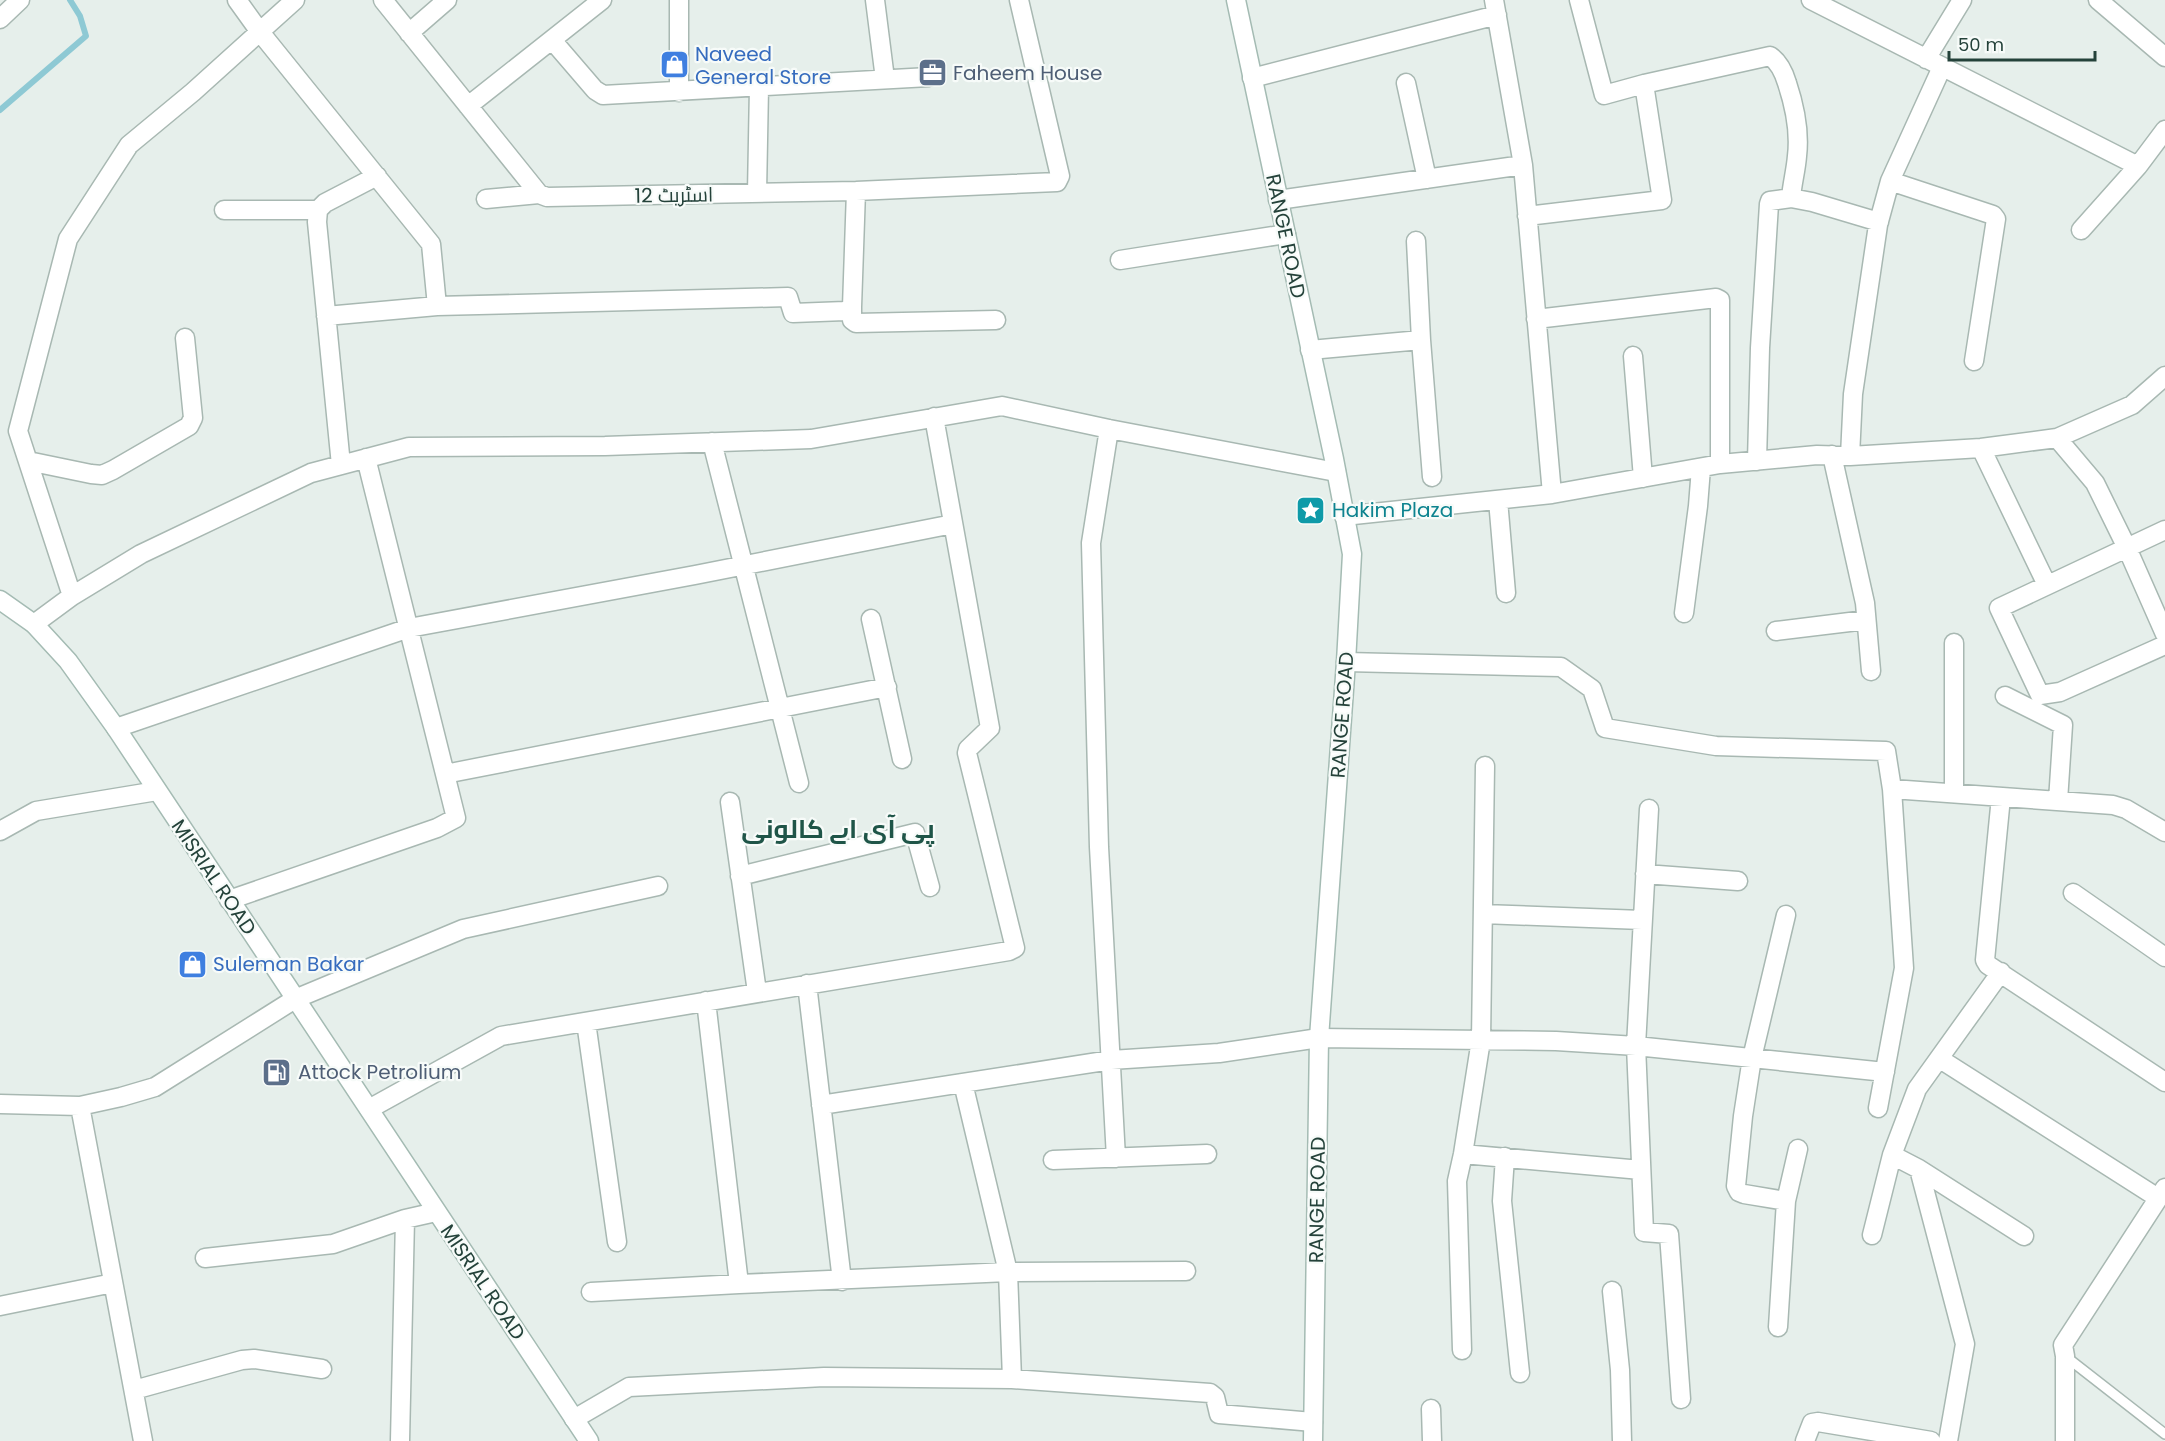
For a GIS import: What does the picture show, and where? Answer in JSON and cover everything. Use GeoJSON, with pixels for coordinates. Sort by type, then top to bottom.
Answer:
{"type":"FeatureCollection","features":[{"type":"Feature","properties":{"kind":"street"},"geometry":{"type":"LineString","coordinates":[[0,20],[20,0]]}},
{"type":"Feature","properties":{"kind":"street"},"geometry":{"type":"LineString","coordinates":[[237,0],[260,32],[431,244],[437,306]]}},
{"type":"Feature","properties":{"kind":"street"},"geometry":{"type":"LineString","coordinates":[[72,596],[18,431],[68,239],[129,145],[193,92],[295,0]]}},
{"type":"Feature","properties":{"kind":"street"},"geometry":{"type":"LineString","coordinates":[[383,0],[539,194]]}},
{"type":"Feature","properties":{"kind":"street"},"geometry":{"type":"LineString","coordinates":[[409,33],[447,0]]}},
{"type":"Feature","properties":{"kind":"street"},"geometry":{"type":"LineString","coordinates":[[468,106],[602,0]]}},
{"type":"Feature","properties":{"kind":"street"},"geometry":{"type":"LineString","coordinates":[[679,0],[679,92]]}},
{"type":"Feature","properties":{"kind":"street"},"geometry":{"type":"LineString","coordinates":[[874,0],[885,79]]}},
{"type":"Feature","properties":{"kind":"street","name":"اسٹریٹ 12"},"geometry":{"type":"LineString","coordinates":[[486,199],[539,194],[547,197],[856,191],[1057,182],[1060,176],[1019,0]]}},
{"type":"Feature","properties":{"kind":"street","name":"RANGE ROAD"},"geometry":{"type":"LineString","coordinates":[[1236,0],[1352,554],[1319,1038],[1313,1441]]}},
{"type":"Feature","properties":{"kind":"street"},"geometry":{"type":"LineString","coordinates":[[1579,0],[1604,94],[1770,56],[1775,59],[1784,73],[1798,126],[1797,155],[1791,198]]}},
{"type":"Feature","properties":{"kind":"street"},"geometry":{"type":"LineString","coordinates":[[1811,0],[2138,166]]}},
{"type":"Feature","properties":{"kind":"street"},"geometry":{"type":"LineString","coordinates":[[1850,456],[1853,394],[1879,222],[1890,181],[1934,63],[1962,0]]}},
{"type":"Feature","properties":{"kind":"street"},"geometry":{"type":"LineString","coordinates":[[2098,0],[2165,57]]}},
{"type":"Feature","properties":{"kind":"street"},"geometry":{"type":"LineString","coordinates":[[1252,78],[1495,8],[1523,165],[1552,494]]}},
{"type":"Feature","properties":{"kind":"street"},"geometry":{"type":"LineString","coordinates":[[552,40],[595,90],[603,95],[929,77]]}},
{"type":"Feature","properties":{"kind":"street"},"geometry":{"type":"LineString","coordinates":[[1406,83],[1427,179]]}},
{"type":"Feature","properties":{"kind":"street"},"geometry":{"type":"LineString","coordinates":[[1527,216],[1662,200],[1644,84]]}},
{"type":"Feature","properties":{"kind":"street"},"geometry":{"type":"LineString","coordinates":[[757,193],[759,87]]}},
{"type":"Feature","properties":{"kind":"street"},"geometry":{"type":"LineString","coordinates":[[2082,230],[2138,166],[2165,130]]}},
{"type":"Feature","properties":{"kind":"street"},"geometry":{"type":"LineString","coordinates":[[1278,200],[1523,165]]}},
{"type":"Feature","properties":{"kind":"street"},"geometry":{"type":"LineString","coordinates":[[340,465],[317,222],[318,210],[325,203],[377,176]]}},
{"type":"Feature","properties":{"kind":"street"},"geometry":{"type":"LineString","coordinates":[[1890,181],[1993,214],[1996,219],[1974,361]]}},
{"type":"Feature","properties":{"kind":"street"},"geometry":{"type":"LineString","coordinates":[[856,191],[852,307],[852,320],[856,324],[996,320]]}},
{"type":"Feature","properties":{"kind":"street"},"geometry":{"type":"LineString","coordinates":[[1757,461],[1760,348],[1770,201],[1791,198],[1812,202],[1879,222]]}},
{"type":"Feature","properties":{"kind":"street"},"geometry":{"type":"LineString","coordinates":[[224,210],[318,210]]}},
{"type":"Feature","properties":{"kind":"street"},"geometry":{"type":"LineString","coordinates":[[1120,260],[1286,234]]}},
{"type":"Feature","properties":{"kind":"street"},"geometry":{"type":"LineString","coordinates":[[1416,241],[1432,477]]}},
{"type":"Feature","properties":{"kind":"street"},"geometry":{"type":"LineString","coordinates":[[326,316],[437,306],[788,297],[793,313],[845,311],[852,307]]}},
{"type":"Feature","properties":{"kind":"street"},"geometry":{"type":"LineString","coordinates":[[1536,319],[1716,298],[1720,300],[1720,464]]}},
{"type":"Feature","properties":{"kind":"street"},"geometry":{"type":"LineString","coordinates":[[28,461],[102,475],[189,426],[193,418],[185,338]]}},
{"type":"Feature","properties":{"kind":"street"},"geometry":{"type":"LineString","coordinates":[[1310,350],[1421,340]]}},
{"type":"Feature","properties":{"kind":"street"},"geometry":{"type":"LineString","coordinates":[[1633,356],[1643,478]]}},
{"type":"Feature","properties":{"kind":"street"},"geometry":{"type":"LineString","coordinates":[[1344,516],[1552,494],[1720,464],[1832,455],[1850,456],[1980,448],[2057,438],[2132,405],[2165,376]]}},
{"type":"Feature","properties":{"kind":"street"},"geometry":{"type":"LineString","coordinates":[[34,624],[72,596],[141,554],[311,473],[409,447],[605,446],[811,439],[1002,406],[1109,429],[1336,472]]}},
{"type":"Feature","properties":{"kind":"street"},"geometry":{"type":"LineString","coordinates":[[369,1108],[501,1036],[1009,951],[1015,948],[967,753],[968,749],[990,728],[934,417]]}},
{"type":"Feature","properties":{"kind":"street"},"geometry":{"type":"LineString","coordinates":[[1109,429],[1091,543],[1098,847],[1116,1158]]}},
{"type":"Feature","properties":{"kind":"street"},"geometry":{"type":"LineString","coordinates":[[2057,438],[2095,483],[2165,634]]}},
{"type":"Feature","properties":{"kind":"street"},"geometry":{"type":"LineString","coordinates":[[712,442],[799,783]]}},
{"type":"Feature","properties":{"kind":"street"},"geometry":{"type":"LineString","coordinates":[[1980,448],[2047,585]]}},
{"type":"Feature","properties":{"kind":"street"},"geometry":{"type":"LineString","coordinates":[[1832,455],[1865,603],[1871,671]]}},
{"type":"Feature","properties":{"kind":"street"},"geometry":{"type":"LineString","coordinates":[[229,900],[437,828],[456,818],[366,458]]}},
{"type":"Feature","properties":{"kind":"street"},"geometry":{"type":"LineString","coordinates":[[1684,613],[1701,468]]}},
{"type":"Feature","properties":{"kind":"street"},"geometry":{"type":"LineString","coordinates":[[1498,500],[1506,593]]}},
{"type":"Feature","properties":{"kind":"street"},"geometry":{"type":"LineString","coordinates":[[116,728],[409,628],[743,566],[953,524]]}},
{"type":"Feature","properties":{"kind":"street"},"geometry":{"type":"LineString","coordinates":[[2165,530],[1999,608],[2040,695],[2060,692],[2165,645]]}},
{"type":"Feature","properties":{"kind":"street","name":"MISRIAL ROAD"},"geometry":{"type":"LineString","coordinates":[[0,600],[34,624],[68,661],[116,728],[589,1441]]}},
{"type":"Feature","properties":{"kind":"street"},"geometry":{"type":"LineString","coordinates":[[871,619],[903,759]]}},
{"type":"Feature","properties":{"kind":"street"},"geometry":{"type":"LineString","coordinates":[[1776,631],[1866,620]]}},
{"type":"Feature","properties":{"kind":"street"},"geometry":{"type":"LineString","coordinates":[[1954,643],[1954,793]]}},
{"type":"Feature","properties":{"kind":"street"},"geometry":{"type":"LineString","coordinates":[[1346,662],[1561,668],[1593,689],[1605,728],[1716,746],[1886,751],[1892,789],[1904,968],[1878,1108]]}},
{"type":"Feature","properties":{"kind":"street"},"geometry":{"type":"LineString","coordinates":[[445,774],[887,687]]}},
{"type":"Feature","properties":{"kind":"street"},"geometry":{"type":"LineString","coordinates":[[2005,696],[2063,725],[2058,801]]}},
{"type":"Feature","properties":{"kind":"street"},"geometry":{"type":"LineString","coordinates":[[1462,1350],[1456,1181],[1463,1154],[1481,1040],[1485,766]]}},
{"type":"Feature","properties":{"kind":"street"},"geometry":{"type":"LineString","coordinates":[[1892,789],[2113,805],[2126,809],[2165,832]]}},
{"type":"Feature","properties":{"kind":"street"},"geometry":{"type":"LineString","coordinates":[[0,831],[36,811],[157,791]]}},
{"type":"Feature","properties":{"kind":"street"},"geometry":{"type":"LineString","coordinates":[[2001,797],[1985,960],[1988,965],[2165,1082]]}},
{"type":"Feature","properties":{"kind":"street"},"geometry":{"type":"LineString","coordinates":[[730,802],[757,992]]}},
{"type":"Feature","properties":{"kind":"street"},"geometry":{"type":"LineString","coordinates":[[1649,809],[1636,1046],[1644,1232],[1669,1234],[1681,1399]]}},
{"type":"Feature","properties":{"kind":"street"},"geometry":{"type":"LineString","coordinates":[[740,876],[915,833],[930,887]]}},
{"type":"Feature","properties":{"kind":"street"},"geometry":{"type":"LineString","coordinates":[[1645,874],[1738,881]]}},
{"type":"Feature","properties":{"kind":"street"},"geometry":{"type":"LineString","coordinates":[[0,1104],[80,1106],[155,1087],[295,999],[463,929],[658,886]]}},
{"type":"Feature","properties":{"kind":"street"},"geometry":{"type":"LineString","coordinates":[[2073,893],[2165,957]]}},
{"type":"Feature","properties":{"kind":"street"},"geometry":{"type":"LineString","coordinates":[[1483,914],[1642,920]]}},
{"type":"Feature","properties":{"kind":"street"},"geometry":{"type":"LineString","coordinates":[[1786,915],[1752,1058],[1736,1186],[1739,1192],[1744,1194],[1786,1201]]}},
{"type":"Feature","properties":{"kind":"street"},"geometry":{"type":"LineString","coordinates":[[1872,1235],[1892,1155],[1917,1089],[2001,972]]}},
{"type":"Feature","properties":{"kind":"street"},"geometry":{"type":"LineString","coordinates":[[807,984],[842,1281]]}},
{"type":"Feature","properties":{"kind":"street"},"geometry":{"type":"LineString","coordinates":[[706,1001],[739,1284]]}},
{"type":"Feature","properties":{"kind":"street"},"geometry":{"type":"LineString","coordinates":[[586,1022],[617,1242]]}},
{"type":"Feature","properties":{"kind":"street"},"geometry":{"type":"LineString","coordinates":[[821,1105],[1111,1060],[1219,1053],[1319,1038],[1556,1041],[1636,1046],[1885,1072]]}},
{"type":"Feature","properties":{"kind":"street"},"geometry":{"type":"LineString","coordinates":[[1940,1059],[2161,1193],[2063,1344],[2065,1441]]}},
{"type":"Feature","properties":{"kind":"street"},"geometry":{"type":"LineString","coordinates":[[963,1083],[1008,1272],[1012,1379]]}},
{"type":"Feature","properties":{"kind":"street"},"geometry":{"type":"LineString","coordinates":[[80,1106],[143,1441]]}},
{"type":"Feature","properties":{"kind":"street"},"geometry":{"type":"LineString","coordinates":[[1778,1327],[1786,1201],[1798,1149]]}},
{"type":"Feature","properties":{"kind":"street"},"geometry":{"type":"LineString","coordinates":[[1053,1160],[1207,1154]]}},
{"type":"Feature","properties":{"kind":"street"},"geometry":{"type":"LineString","coordinates":[[1463,1154],[1641,1170]]}},
{"type":"Feature","properties":{"kind":"street"},"geometry":{"type":"LineString","coordinates":[[1892,1155],[1919,1169],[2025,1236]]}},
{"type":"Feature","properties":{"kind":"street"},"geometry":{"type":"LineString","coordinates":[[1505,1157],[1502,1201],[1520,1373]]}},
{"type":"Feature","properties":{"kind":"street"},"geometry":{"type":"LineString","coordinates":[[1919,1169],[1965,1344],[1948,1441]]}},
{"type":"Feature","properties":{"kind":"street"},"geometry":{"type":"LineString","coordinates":[[205,1258],[333,1244],[405,1219],[436,1212]]}},
{"type":"Feature","properties":{"kind":"street"},"geometry":{"type":"LineString","coordinates":[[400,1441],[405,1219]]}},
{"type":"Feature","properties":{"kind":"street"},"geometry":{"type":"LineString","coordinates":[[591,1293],[1008,1272],[1186,1271]]}},
{"type":"Feature","properties":{"kind":"street"},"geometry":{"type":"LineString","coordinates":[[0,1306],[113,1283]]}},
{"type":"Feature","properties":{"kind":"street"},"geometry":{"type":"LineString","coordinates":[[1612,1291],[1620,1370],[1622,1441]]}},
{"type":"Feature","properties":{"kind":"street"},"geometry":{"type":"LineString","coordinates":[[134,1390],[247,1359],[322,1369]]}},
{"type":"Feature","properties":{"kind":"street"},"geometry":{"type":"LineString","coordinates":[[574,1419],[629,1388],[824,1377],[1012,1379],[1210,1393],[1215,1397],[1219,1414],[1222,1415],[1313,1422]]}},
{"type":"Feature","properties":{"kind":"street"},"geometry":{"type":"LineString","coordinates":[[1431,1409],[1432,1441]]}},
{"type":"Feature","properties":{"kind":"street"},"geometry":{"type":"LineString","coordinates":[[1805,1441],[1812,1423],[1818,1422],[1931,1441]]}},
{"type":"Feature","properties":{"kind":"lane"},"geometry":{"type":"LineString","coordinates":[[2065,1356],[2165,1434]]}},
{"type":"Feature","properties":{"kind":"waterway"},"geometry":{"type":"LineString","coordinates":[[0,110],[86,36],[80,16],[70,0]]}},
{"type":"Feature","properties":{"kind":"place","name":"Naveed General Store"},"geometry":{"type":"Point","coordinates":[674,65]}},
{"type":"Feature","properties":{"kind":"place","name":"Faheem House"},"geometry":{"type":"Point","coordinates":[932,73]}},
{"type":"Feature","properties":{"kind":"place","name":"Hakim Plaza"},"geometry":{"type":"Point","coordinates":[1311,510]}},
{"type":"Feature","properties":{"kind":"place","name":"Suleman Bakar"},"geometry":{"type":"Point","coordinates":[192,964]}},
{"type":"Feature","properties":{"kind":"place","name":"Attock Petrolium"},"geometry":{"type":"Point","coordinates":[277,1072]}},
{"type":"Feature","properties":{"kind":"district","name":"پی آی اے کالونی"},"geometry":{"type":"Point","coordinates":[838,829]}}]}
